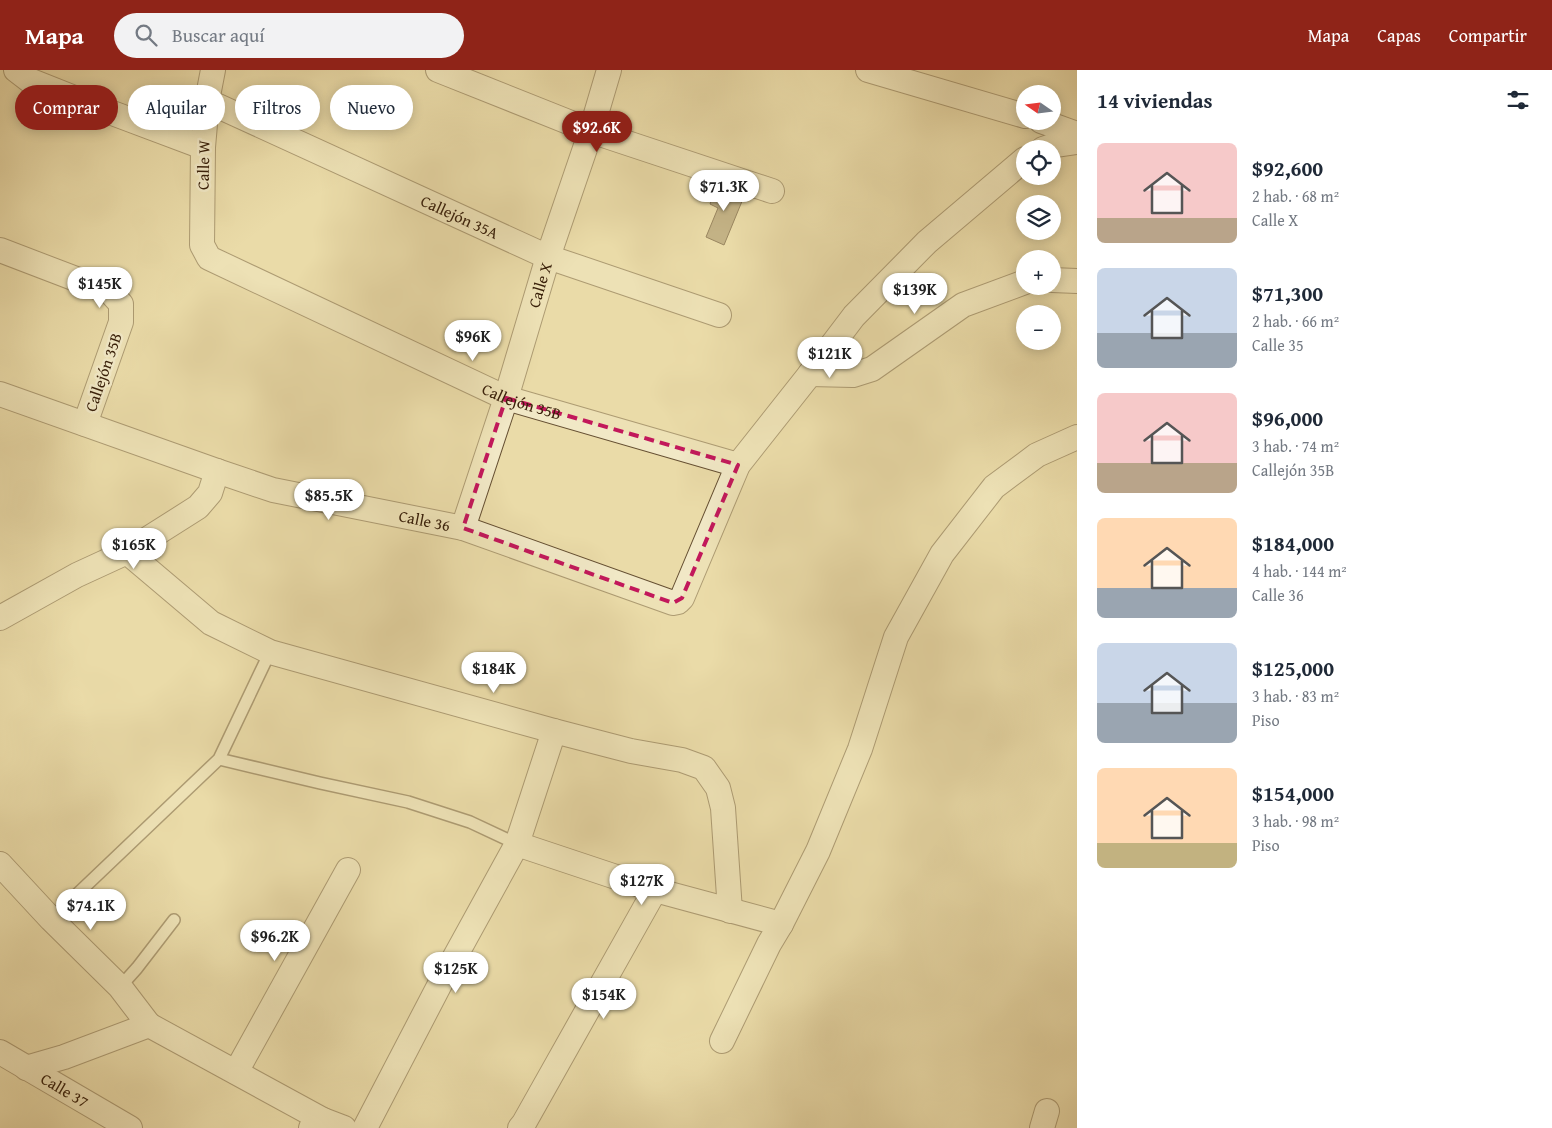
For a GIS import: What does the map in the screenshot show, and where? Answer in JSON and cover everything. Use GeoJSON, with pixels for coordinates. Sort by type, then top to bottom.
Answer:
{"type":"FeatureCollection","features":[{"type":"Feature","properties":{"kind":"street"},"geometry":{"type":"LineString","coordinates":[[16,70],[29,80],[203,147]]}},
{"type":"Feature","properties":{"kind":"street","name":"Calle W"},"geometry":{"type":"LineString","coordinates":[[210,85],[213,70]]}},
{"type":"Feature","properties":{"kind":"street"},"geometry":{"type":"LineString","coordinates":[[438,70],[591,131],[772,191]]}},
{"type":"Feature","properties":{"kind":"street","name":"Calle X"},"geometry":{"type":"LineString","coordinates":[[463,528],[609,70]]}},
{"type":"Feature","properties":{"kind":"street"},"geometry":{"type":"LineString","coordinates":[[868,70],[1016,113]]}},
{"type":"Feature","properties":{"kind":"street","name":"Callejón 35A"},"geometry":{"type":"LineString","coordinates":[[225,109],[548,257],[719,315]]}},
{"type":"Feature","properties":{"kind":"street"},"geometry":{"type":"LineString","coordinates":[[1061,128],[1077,134]]}},
{"type":"Feature","properties":{"kind":"street","name":"Calle W"},"geometry":{"type":"LineString","coordinates":[[204,130],[202,245],[209,258]]}},
{"type":"Feature","properties":{"kind":"street"},"geometry":{"type":"LineString","coordinates":[[1061,145],[1077,142]]}},
{"type":"Feature","properties":{"kind":"street"},"geometry":{"type":"LineString","coordinates":[[738,465],[854,316],[927,242],[1016,167]]}},
{"type":"Feature","properties":{"kind":"street","name":"Callejón 35B"},"geometry":{"type":"LineString","coordinates":[[0,250],[110,292],[121,304],[121,322],[85,424]]}},
{"type":"Feature","properties":{"kind":"street","name":"Callejón 35B"},"geometry":{"type":"LineString","coordinates":[[209,258],[506,398],[738,465]]}},
{"type":"Feature","properties":{"kind":"street"},"geometry":{"type":"LineString","coordinates":[[1061,280],[1077,281]]}},
{"type":"Feature","properties":{"kind":"street"},"geometry":{"type":"LineString","coordinates":[[810,374],[854,375],[872,369],[963,305],[1016,285]]}},
{"type":"Feature","properties":{"kind":"street","name":"Calle 36"},"geometry":{"type":"LineString","coordinates":[[0,394],[273,490],[463,528],[673,604],[682,598],[738,465]]}},
{"type":"Feature","properties":{"kind":"street"},"geometry":{"type":"LineString","coordinates":[[722,1041],[769,944],[818,851],[860,749],[896,637],[942,554],[994,488],[1037,455],[1077,437]]}},
{"type":"Feature","properties":{"kind":"street"},"geometry":{"type":"LineString","coordinates":[[0,618],[77,575],[127,552],[198,506],[210,493],[218,471]]}},
{"type":"Feature","properties":{"kind":"street"},"geometry":{"type":"LineString","coordinates":[[127,552],[211,623],[270,652],[554,731],[631,751],[682,760],[704,768],[718,788],[723,808],[730,911]]}},
{"type":"Feature","properties":{"kind":"street"},"geometry":{"type":"LineString","coordinates":[[365,1128],[440,984],[517,844],[554,731]]}},
{"type":"Feature","properties":{"kind":"street"},"geometry":{"type":"LineString","coordinates":[[517,844],[655,890],[781,924]]}},
{"type":"Feature","properties":{"kind":"street"},"geometry":{"type":"LineString","coordinates":[[0,864],[51,919],[120,987],[149,1025],[236,1072],[326,1125]]}},
{"type":"Feature","properties":{"kind":"street"},"geometry":{"type":"LineString","coordinates":[[236,1072],[348,870]]}},
{"type":"Feature","properties":{"kind":"street"},"geometry":{"type":"LineString","coordinates":[[520,1128],[655,890]]}},
{"type":"Feature","properties":{"kind":"street"},"geometry":{"type":"LineString","coordinates":[[26,1068],[64,1057],[149,1025]]}},
{"type":"Feature","properties":{"kind":"street","name":"Calle 37"},"geometry":{"type":"LineString","coordinates":[[0,1052],[130,1128]]}},
{"type":"Feature","properties":{"kind":"lane"},"geometry":{"type":"LineString","coordinates":[[51,919],[220,760],[270,652]]}},
{"type":"Feature","properties":{"kind":"lane"},"geometry":{"type":"LineString","coordinates":[[220,760],[408,802],[470,822],[517,844]]}},
{"type":"Feature","properties":{"kind":"lane"},"geometry":{"type":"LineString","coordinates":[[120,987],[174,920]]}},
{"type":"Feature","properties":{"kind":"highlighted area"},"geometry":{"type":"Polygon","coordinates":[[[506,398],[738,465],[682,598],[673,603],[463,528],[506,398]]]}},
{"type":"Feature","properties":{"kind":"building"},"geometry":{"type":"Polygon","coordinates":[[[718,183],[745,194],[724,245],[706,237],[718,208],[710,204],[718,183]]]}}]}
